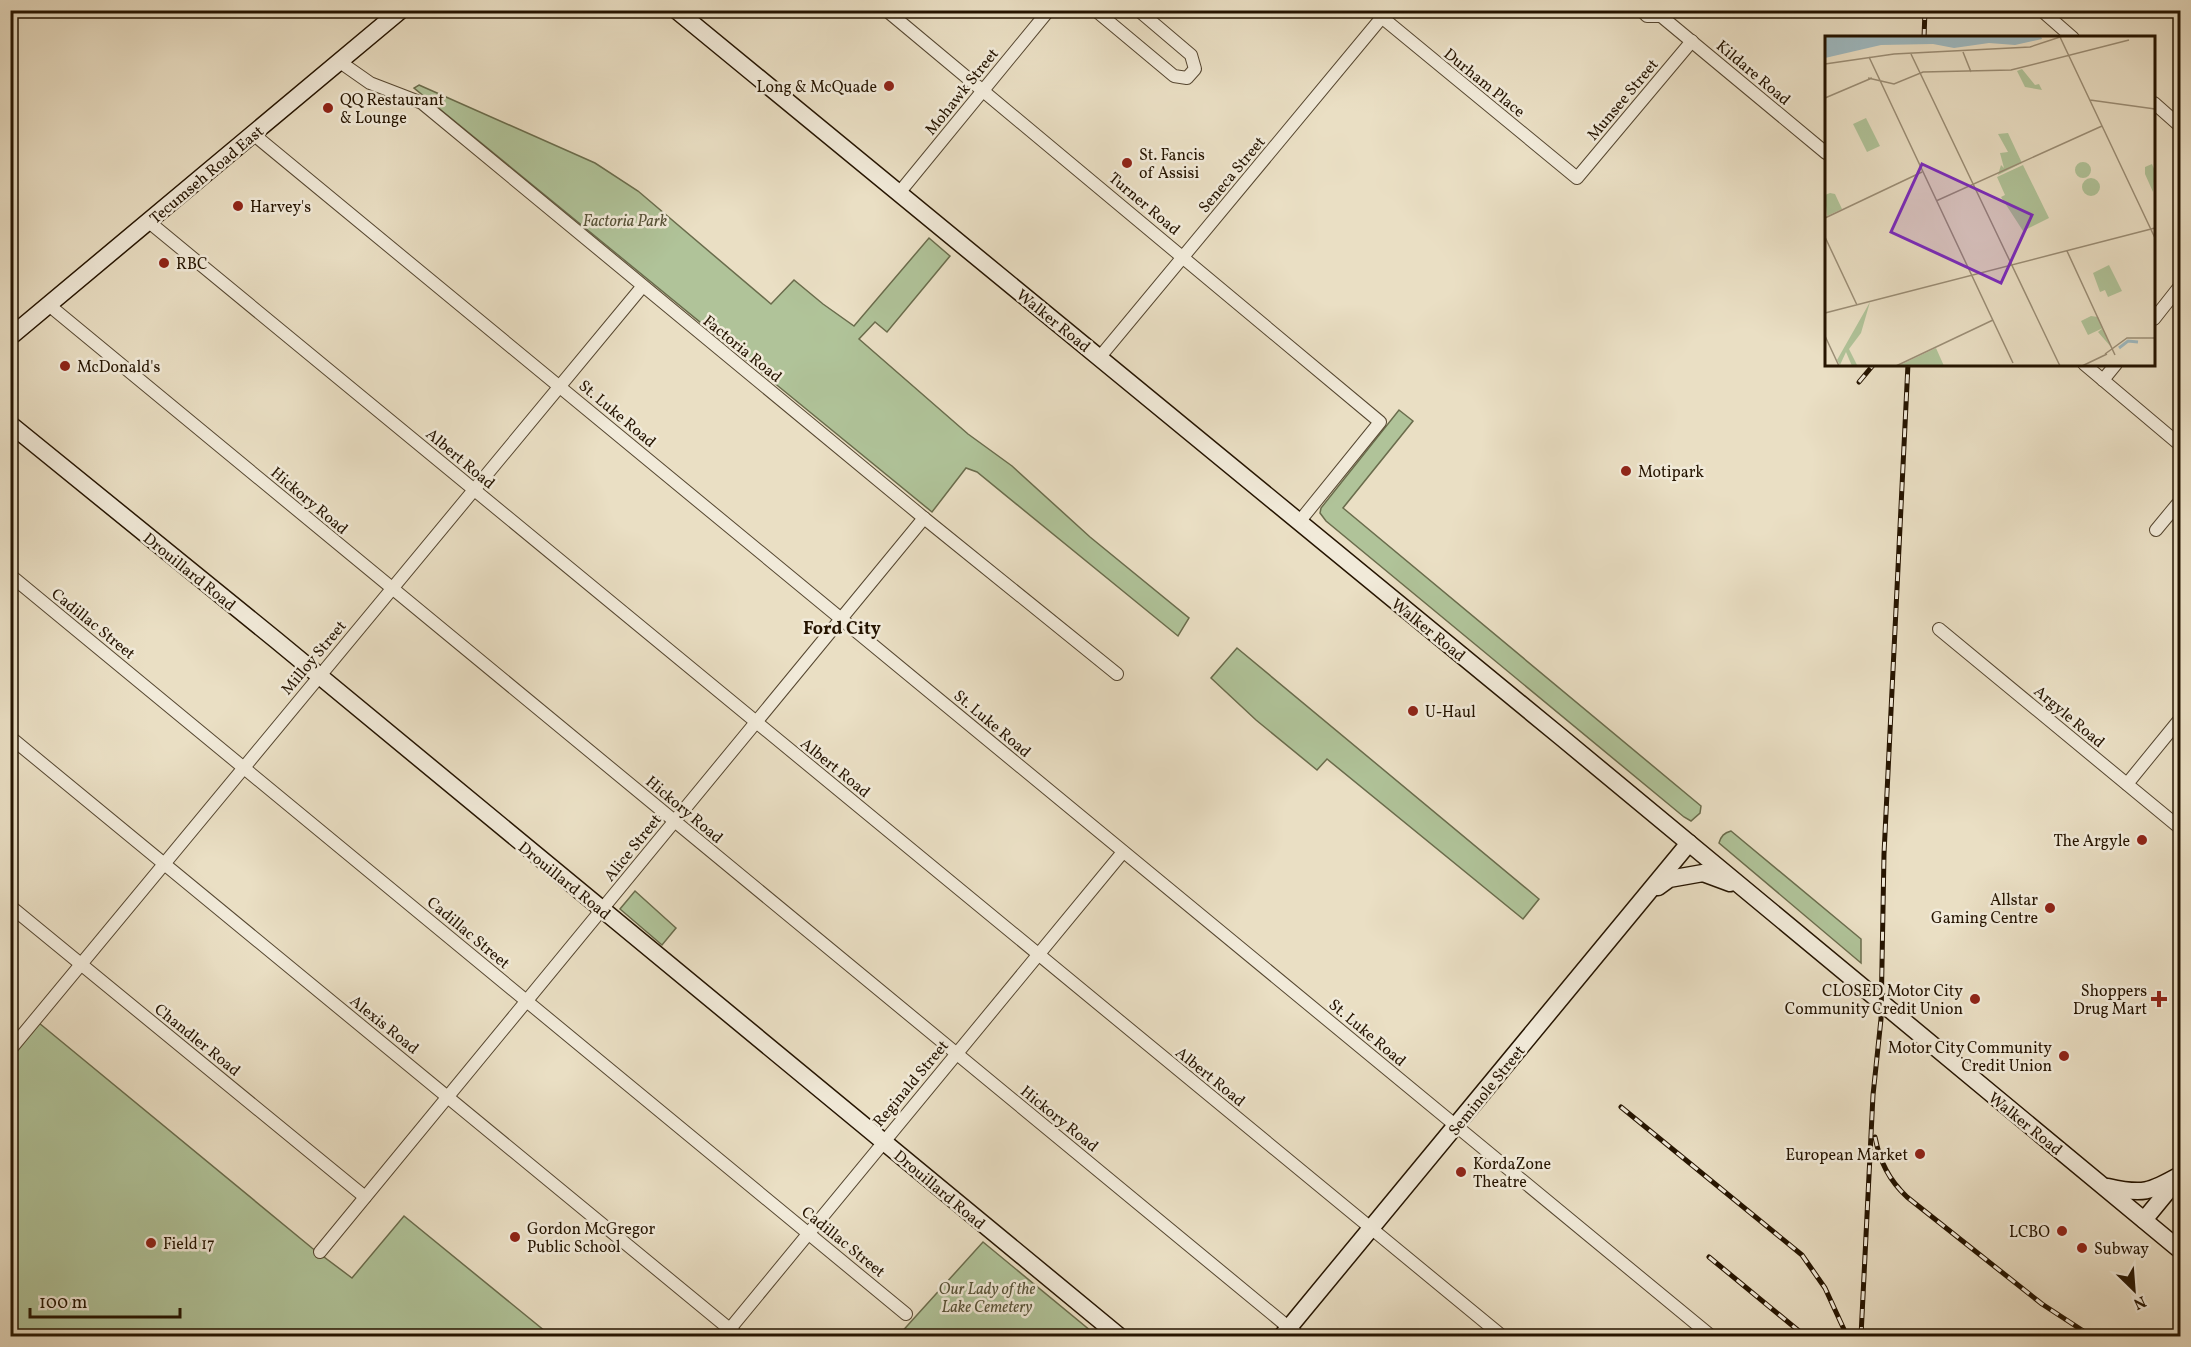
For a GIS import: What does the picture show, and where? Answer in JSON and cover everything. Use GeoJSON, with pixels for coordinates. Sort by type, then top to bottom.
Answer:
{"type":"FeatureCollection","features":[{"type":"Feature","properties":{"kind":"main road","name":"Tecumseh Road East"},"geometry":{"type":"LineString","coordinates":[[10,337],[50,306],[400,10]]}},
{"type":"Feature","properties":{"kind":"main road","name":"Walker Road"},"geometry":{"type":"LineString","coordinates":[[676,10],[2181,1250]]}},
{"type":"Feature","properties":{"kind":"main road","name":"Drouillard Road"},"geometry":{"type":"LineString","coordinates":[[10,424],[1119,1336]]}},
{"type":"Feature","properties":{"kind":"main road","name":"Seminole Street"},"geometry":{"type":"LineString","coordinates":[[1290,1334],[1371,1229],[1689,843]]}},
{"type":"Feature","properties":{"kind":"main road"},"geometry":{"type":"LineString","coordinates":[[1650,893],[1669,879],[1703,873],[1742,887]]}},
{"type":"Feature","properties":{"kind":"main road"},"geometry":{"type":"LineString","coordinates":[[2103,1186],[2139,1193],[2159,1187],[2181,1175]]}},
{"type":"Feature","properties":{"kind":"main road"},"geometry":{"type":"LineString","coordinates":[[2144,1220],[2181,1175]]}},
{"type":"Feature","properties":{"kind":"street","name":"Turner Road"},"geometry":{"type":"LineString","coordinates":[[886,10],[1380,422],[1299,522]]}},
{"type":"Feature","properties":{"kind":"street","name":"Mohawk Street"},"geometry":{"type":"LineString","coordinates":[[899,193],[1049,10]]}},
{"type":"Feature","properties":{"kind":"street"},"geometry":{"type":"LineString","coordinates":[[1095,10],[1174,76],[1187,78],[1195,69],[1191,54],[1138,10]]}},
{"type":"Feature","properties":{"kind":"street","name":"Kildare Road"},"geometry":{"type":"LineString","coordinates":[[1641,10],[1647,15],[1660,13],[1825,151]]}},
{"type":"Feature","properties":{"kind":"street"},"geometry":{"type":"LineString","coordinates":[[2041,10],[2071,36]]}},
{"type":"Feature","properties":{"kind":"street","name":"Durham Place"},"geometry":{"type":"LineString","coordinates":[[1381,13],[1577,178]]}},
{"type":"Feature","properties":{"kind":"street","name":"Seneca Street"},"geometry":{"type":"LineString","coordinates":[[1100,358],[1381,13]]}},
{"type":"Feature","properties":{"kind":"street","name":"Munsee Street"},"geometry":{"type":"LineString","coordinates":[[1577,178],[1692,42]]}},
{"type":"Feature","properties":{"kind":"street","name":"Factoria Road"},"geometry":{"type":"LineString","coordinates":[[340,62],[370,83],[422,103],[642,287],[1117,674]]}},
{"type":"Feature","properties":{"kind":"street"},"geometry":{"type":"LineString","coordinates":[[2155,105],[2181,126]]}},
{"type":"Feature","properties":{"kind":"street","name":"St. Luke Road"},"geometry":{"type":"LineString","coordinates":[[253,134],[1711,1336]]}},
{"type":"Feature","properties":{"kind":"street","name":"Albert Road"},"geometry":{"type":"LineString","coordinates":[[149,222],[1502,1336]]}},
{"type":"Feature","properties":{"kind":"street"},"geometry":{"type":"LineString","coordinates":[[2155,318],[2181,286]]}},
{"type":"Feature","properties":{"kind":"street","name":"Milloy Street"},"geometry":{"type":"LineString","coordinates":[[10,1050],[642,287]]}},
{"type":"Feature","properties":{"kind":"street","name":"Hickory Road"},"geometry":{"type":"LineString","coordinates":[[50,306],[956,1054],[1290,1334]]}},
{"type":"Feature","properties":{"kind":"street"},"geometry":{"type":"LineString","coordinates":[[2086,366],[2181,445]]}},
{"type":"Feature","properties":{"kind":"street"},"geometry":{"type":"LineString","coordinates":[[2103,381],[2114,366]]}},
{"type":"Feature","properties":{"kind":"street"},"geometry":{"type":"LineString","coordinates":[[2156,530],[2181,501]]}},
{"type":"Feature","properties":{"kind":"street","name":"Alice Street"},"geometry":{"type":"LineString","coordinates":[[320,1252],[924,518]]}},
{"type":"Feature","properties":{"kind":"street","name":"Cadillac Street"},"geometry":{"type":"LineString","coordinates":[[10,575],[906,1314]]}},
{"type":"Feature","properties":{"kind":"street","name":"Argyle Road"},"geometry":{"type":"LineString","coordinates":[[1939,629],[2181,828]]}},
{"type":"Feature","properties":{"kind":"street"},"geometry":{"type":"LineString","coordinates":[[2127,784],[2180,719]]}},
{"type":"Feature","properties":{"kind":"street","name":"Alexis Road"},"geometry":{"type":"LineString","coordinates":[[10,737],[731,1334]]}},
{"type":"Feature","properties":{"kind":"street","name":"Reginald Street"},"geometry":{"type":"LineString","coordinates":[[731,1334],[883,1142],[1123,852]]}},
{"type":"Feature","properties":{"kind":"street","name":"Chandler Road"},"geometry":{"type":"LineString","coordinates":[[10,906],[364,1197]]}},
{"type":"Feature","properties":{"kind":"green space","name":"Factoria Park"},"geometry":{"type":"Polygon","coordinates":[[[419,85],[595,163],[638,191],[771,304],[794,280],[854,326],[929,238],[950,256],[887,332],[875,322],[859,339],[968,434],[1012,466],[1090,537],[1189,618],[1178,636],[977,472],[966,468],[932,512],[414,88],[419,85]]]}},
{"type":"Feature","properties":{"kind":"green space"},"geometry":{"type":"Polygon","coordinates":[[[1399,410],[1413,421],[1343,508],[1701,806],[1700,813],[1691,821],[1326,521],[1320,513],[1321,508],[1399,410]]]}},
{"type":"Feature","properties":{"kind":"green space"},"geometry":{"type":"Polygon","coordinates":[[[1237,648],[1539,899],[1523,919],[1327,759],[1317,770],[1256,720],[1211,678],[1237,648]]]}},
{"type":"Feature","properties":{"kind":"green space"},"geometry":{"type":"Polygon","coordinates":[[[1731,831],[1861,939],[1861,963],[1719,843],[1723,835],[1731,831]]]}},
{"type":"Feature","properties":{"kind":"green space"},"geometry":{"type":"Polygon","coordinates":[[[635,891],[676,928],[662,945],[620,909],[635,891]]]}},
{"type":"Feature","properties":{"kind":"green space"},"geometry":{"type":"Polygon","coordinates":[[[39,1023],[312,1248],[352,1278],[404,1216],[551,1336],[11,1336],[11,1058],[39,1023]]]}},
{"type":"Feature","properties":{"kind":"green space","name":"Our Lady of the Lake Cemetery"},"geometry":{"type":"Polygon","coordinates":[[[983,1242],[1097,1336],[898,1336],[983,1242]]]}},
{"type":"Feature","properties":{"kind":"railway"},"geometry":{"type":"LineString","coordinates":[[1924,36],[1925,10]]}},
{"type":"Feature","properties":{"kind":"railway"},"geometry":{"type":"LineString","coordinates":[[1859,382],[1872,366]]}},
{"type":"Feature","properties":{"kind":"railway"},"geometry":{"type":"LineString","coordinates":[[1861,1336],[1873,1095],[1881,1019],[1884,854],[1908,366]]}},
{"type":"Feature","properties":{"kind":"railway"},"geometry":{"type":"LineString","coordinates":[[1621,1107],[1802,1255],[1825,1288],[1847,1336]]}},
{"type":"Feature","properties":{"kind":"railway"},"geometry":{"type":"LineString","coordinates":[[1875,1137],[1886,1170],[1907,1197],[2042,1304],[2091,1336]]}},
{"type":"Feature","properties":{"kind":"railway"},"geometry":{"type":"LineString","coordinates":[[1709,1257],[1805,1336]]}},
{"type":"Feature","properties":{"kind":"place","name":"Long & McQuade"},"geometry":{"type":"Point","coordinates":[889,86]}},
{"type":"Feature","properties":{"kind":"place","name":"QQ Restaurant & Lounge"},"geometry":{"type":"Point","coordinates":[328,108]}},
{"type":"Feature","properties":{"kind":"place","name":"St. Fancis of Assisi"},"geometry":{"type":"Point","coordinates":[1127,163]}},
{"type":"Feature","properties":{"kind":"place","name":"Harvey's"},"geometry":{"type":"Point","coordinates":[238,206]}},
{"type":"Feature","properties":{"kind":"place","name":"RBC"},"geometry":{"type":"Point","coordinates":[164,263]}},
{"type":"Feature","properties":{"kind":"place","name":"McDonald's"},"geometry":{"type":"Point","coordinates":[65,366]}},
{"type":"Feature","properties":{"kind":"place","name":"Motipark"},"geometry":{"type":"Point","coordinates":[1626,471]}},
{"type":"Feature","properties":{"kind":"place","name":"U-Haul"},"geometry":{"type":"Point","coordinates":[1413,711]}},
{"type":"Feature","properties":{"kind":"place","name":"The Argyle"},"geometry":{"type":"Point","coordinates":[2142,840]}},
{"type":"Feature","properties":{"kind":"place","name":"Allstar Gaming Centre"},"geometry":{"type":"Point","coordinates":[2050,908]}},
{"type":"Feature","properties":{"kind":"place","name":"CLOSED Motor City Community Credit Union"},"geometry":{"type":"Point","coordinates":[1975,999]}},
{"type":"Feature","properties":{"kind":"place","name":"Shoppers Drug Mart"},"geometry":{"type":"Point","coordinates":[2159,999]}},
{"type":"Feature","properties":{"kind":"place","name":"Motor City Community Credit Union"},"geometry":{"type":"Point","coordinates":[2064,1056]}},
{"type":"Feature","properties":{"kind":"place","name":"European Market"},"geometry":{"type":"Point","coordinates":[1920,1154]}},
{"type":"Feature","properties":{"kind":"place","name":"KordaZone Theatre"},"geometry":{"type":"Point","coordinates":[1461,1172]}},
{"type":"Feature","properties":{"kind":"place","name":"LCBO"},"geometry":{"type":"Point","coordinates":[2062,1231]}},
{"type":"Feature","properties":{"kind":"place","name":"Gordon McGregor Public School"},"geometry":{"type":"Point","coordinates":[515,1237]}},
{"type":"Feature","properties":{"kind":"place","name":"Field 17"},"geometry":{"type":"Point","coordinates":[151,1243]}},
{"type":"Feature","properties":{"kind":"place","name":"Subway"},"geometry":{"type":"Point","coordinates":[2082,1248]}},
{"type":"Feature","properties":{"kind":"district","name":"Ford City"},"geometry":{"type":"Point","coordinates":[842,628]}}]}
